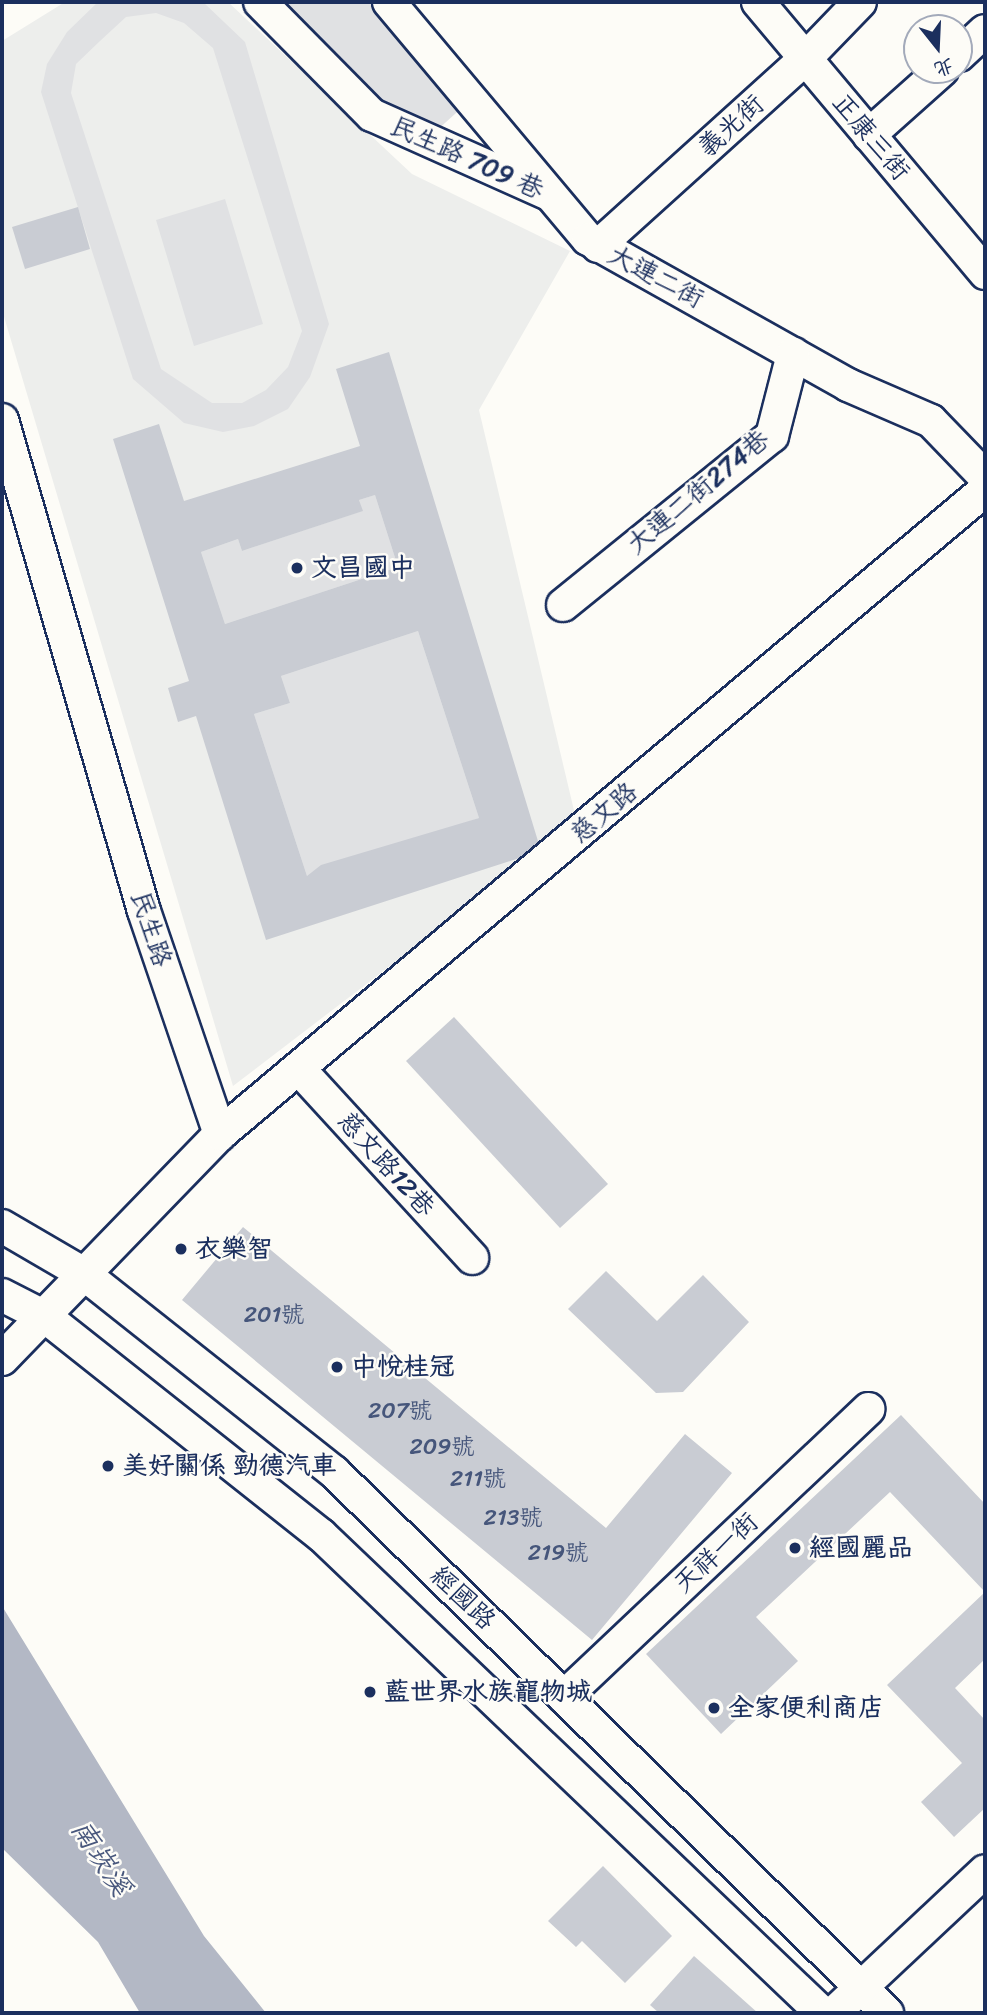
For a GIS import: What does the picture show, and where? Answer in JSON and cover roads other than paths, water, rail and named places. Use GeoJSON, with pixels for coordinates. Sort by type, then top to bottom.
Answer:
{"type":"FeatureCollection","features":[{"type":"Feature","properties":{"kind":"street","name":"民生路 709 巷"},"geometry":{"type":"LineString","coordinates":[[260,2],[372,116],[554,196]]}},
{"type":"Feature","properties":{"kind":"street","name":"大連二街"},"geometry":{"type":"LineString","coordinates":[[389,2],[598,246],[793,354],[931,421],[985,477]]}},
{"type":"Feature","properties":{"kind":"street","name":"正康三街"},"geometry":{"type":"LineString","coordinates":[[758,2],[985,273]]}},
{"type":"Feature","properties":{"kind":"street","name":"義光街"},"geometry":{"type":"LineString","coordinates":[[598,246],[805,59],[860,2]]}},
{"type":"Feature","properties":{"kind":"street"},"geometry":{"type":"LineString","coordinates":[[869,135],[926,84]]}},
{"type":"Feature","properties":{"kind":"street","name":"大連二街274巷"},"geometry":{"type":"LineString","coordinates":[[563,605],[772,436],[793,354]]}},
{"type":"Feature","properties":{"kind":"street","name":"民生路"},"geometry":{"type":"LineString","coordinates":[[2,420],[144,911],[220,1134]]}},
{"type":"Feature","properties":{"kind":"street","name":"慈文路"},"geometry":{"type":"LineString","coordinates":[[220,1134],[300,1070],[985,490]]}},
{"type":"Feature","properties":{"kind":"street","name":"慈文路12巷"},"geometry":{"type":"LineString","coordinates":[[300,1070],[472,1258]]}},
{"type":"Feature","properties":{"kind":"street"},"geometry":{"type":"LineString","coordinates":[[2,1359],[47,1318],[84,1274],[220,1134]]}},
{"type":"Feature","properties":{"kind":"street","name":"經國路"},"geometry":{"type":"LineString","coordinates":[[2,1226],[84,1274],[334,1472],[564,1697],[840,2004]]}},
{"type":"Feature","properties":{"kind":"street","name":"經國路"},"geometry":{"type":"LineString","coordinates":[[2,1295],[47,1318],[321,1535],[840,2004],[887,2013]]}},
{"type":"Feature","properties":{"kind":"street","name":"天祥一街"},"geometry":{"type":"LineString","coordinates":[[564,1697],[869,1409]]}},
{"type":"Feature","properties":{"kind":"street"},"geometry":{"type":"LineString","coordinates":[[840,2004],[985,1871]]}},
{"type":"Feature","properties":{"kind":"water","name":"南崁溪"},"geometry":{"type":"Polygon","coordinates":[[[2,1606],[204,1936],[266,2013],[140,2013],[98,1942],[2,1848],[2,1606]]]}},
{"type":"Feature","properties":{"kind":"place","name":"文昌國中"},"geometry":{"type":"Point","coordinates":[297,568]}},
{"type":"Feature","properties":{"kind":"place","name":"衣樂智"},"geometry":{"type":"Point","coordinates":[181,1249]}},
{"type":"Feature","properties":{"kind":"place","name":"中悅桂冠"},"geometry":{"type":"Point","coordinates":[337,1367]}},
{"type":"Feature","properties":{"kind":"place","name":"美好關係 勁德汽車"},"geometry":{"type":"Point","coordinates":[108,1466]}},
{"type":"Feature","properties":{"kind":"place","name":"經國麗品"},"geometry":{"type":"Point","coordinates":[795,1548]}},
{"type":"Feature","properties":{"kind":"place","name":"藍世界水族寵物城"},"geometry":{"type":"Point","coordinates":[370,1692]}},
{"type":"Feature","properties":{"kind":"place","name":"全家便利商店"},"geometry":{"type":"Point","coordinates":[714,1708]}}]}
